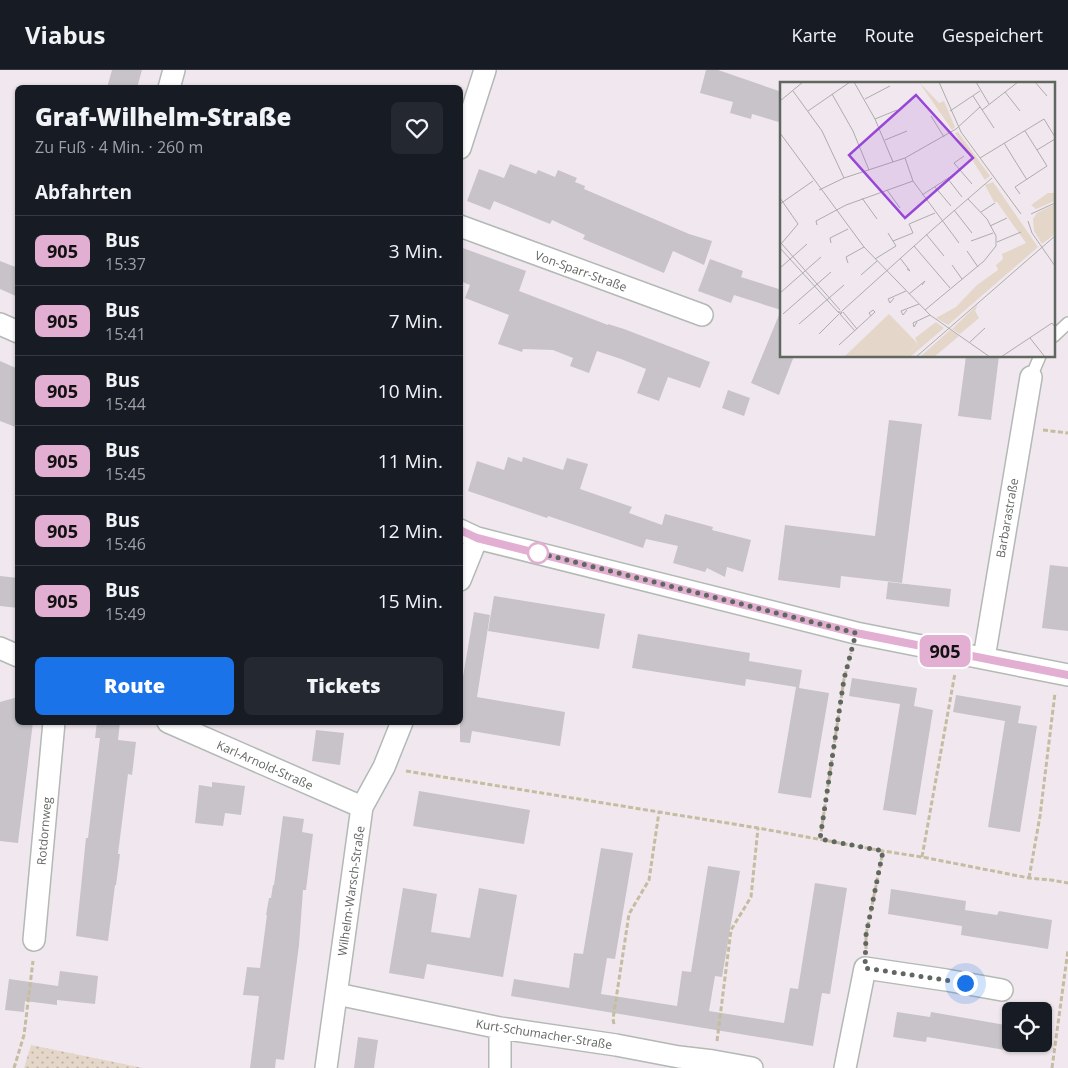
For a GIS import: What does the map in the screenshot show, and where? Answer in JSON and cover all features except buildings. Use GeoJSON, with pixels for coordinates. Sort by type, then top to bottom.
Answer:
{"type":"FeatureCollection","features":[{"type":"Feature","properties":{"kind":"street"},"geometry":{"type":"LineString","coordinates":[[170,85],[174,70]]}},
{"type":"Feature","properties":{"kind":"street"},"geometry":{"type":"LineString","coordinates":[[463,139],[485,70]]}},
{"type":"Feature","properties":{"kind":"street","name":"Von-Sparr-Straße"},"geometry":{"type":"LineString","coordinates":[[463,227],[702,315]]}},
{"type":"Feature","properties":{"kind":"street"},"geometry":{"type":"LineString","coordinates":[[0,324],[15,331]]}},
{"type":"Feature","properties":{"kind":"street","name":"Barbarastraße"},"geometry":{"type":"LineString","coordinates":[[984,658],[1031,377]]}},
{"type":"Feature","properties":{"kind":"street"},"geometry":{"type":"LineString","coordinates":[[463,565],[469,534],[856,633],[1062,674]]}},
{"type":"Feature","properties":{"kind":"street"},"geometry":{"type":"LineString","coordinates":[[0,648],[15,655]]}},
{"type":"Feature","properties":{"kind":"street","name":"Rotdornweg"},"geometry":{"type":"LineString","coordinates":[[34,940],[54,725]]}},
{"type":"Feature","properties":{"kind":"street","name":"Karl-Arnold-Straße"},"geometry":{"type":"LineString","coordinates":[[175,725],[362,807]]}},
{"type":"Feature","properties":{"kind":"street","name":"Wilhelm-Warsch-Straße"},"geometry":{"type":"LineString","coordinates":[[326,1068],[362,807],[384,767],[401,725]]}},
{"type":"Feature","properties":{"kind":"street"},"geometry":{"type":"LineString","coordinates":[[845,1068],[865,968],[1002,990]]}},
{"type":"Feature","properties":{"kind":"street","name":"Kurt-Schumacher-Straße"},"geometry":{"type":"LineString","coordinates":[[337,994],[500,1028],[616,1045],[679,1063],[712,1061],[752,1068]]}},
{"type":"Feature","properties":{"kind":"street"},"geometry":{"type":"LineString","coordinates":[[500,1028],[500,1068]]}},
{"type":"Feature","properties":{"kind":"lane"},"geometry":{"type":"LineString","coordinates":[[1056,334],[1068,323]]}},
{"type":"Feature","properties":{"kind":"lane"},"geometry":{"type":"LineString","coordinates":[[1031,377],[1039,358]]}},
{"type":"Feature","properties":{"kind":"path"},"geometry":{"type":"LineString","coordinates":[[820,839],[844,679],[856,633]]}},
{"type":"Feature","properties":{"kind":"path"},"geometry":{"type":"LineString","coordinates":[[922,857],[959,654]]}},
{"type":"Feature","properties":{"kind":"path"},"geometry":{"type":"LineString","coordinates":[[1029,878],[1062,674]]}},
{"type":"Feature","properties":{"kind":"path"},"geometry":{"type":"LineString","coordinates":[[384,767],[758,828],[1029,878],[1068,883]]}},
{"type":"Feature","properties":{"kind":"path"},"geometry":{"type":"LineString","coordinates":[[616,1045],[613,1019],[629,914],[649,880],[659,812]]}},
{"type":"Feature","properties":{"kind":"path"},"geometry":{"type":"LineString","coordinates":[[712,1061],[717,1042],[732,930],[751,897],[758,828]]}},
{"type":"Feature","properties":{"kind":"path"},"geometry":{"type":"LineString","coordinates":[[865,968],[866,935],[883,851]]}},
{"type":"Feature","properties":{"kind":"path"},"geometry":{"type":"LineString","coordinates":[[14,1068],[24,1035],[34,957],[34,940]]}},
{"type":"Feature","properties":{"kind":"path"},"geometry":{"type":"LineString","coordinates":[[1052,1068],[1068,950]]}},
{"type":"Feature","properties":{"kind":"shaded area"},"geometry":{"type":"Polygon","coordinates":[[[31,1045],[143,1068],[24,1068],[31,1045]]]}},
{"type":"Feature","properties":{"kind":"bus line","name":"905"},"geometry":{"type":"LineString","coordinates":[[463,531],[477,538],[856,633],[1068,675]]}},
{"type":"Feature","properties":{"kind":"route"},"geometry":{"type":"LineString","coordinates":[[538,553],[535,552],[856,633],[844,679],[820,839],[883,851],[866,935],[865,968],[965,983]]}}]}
